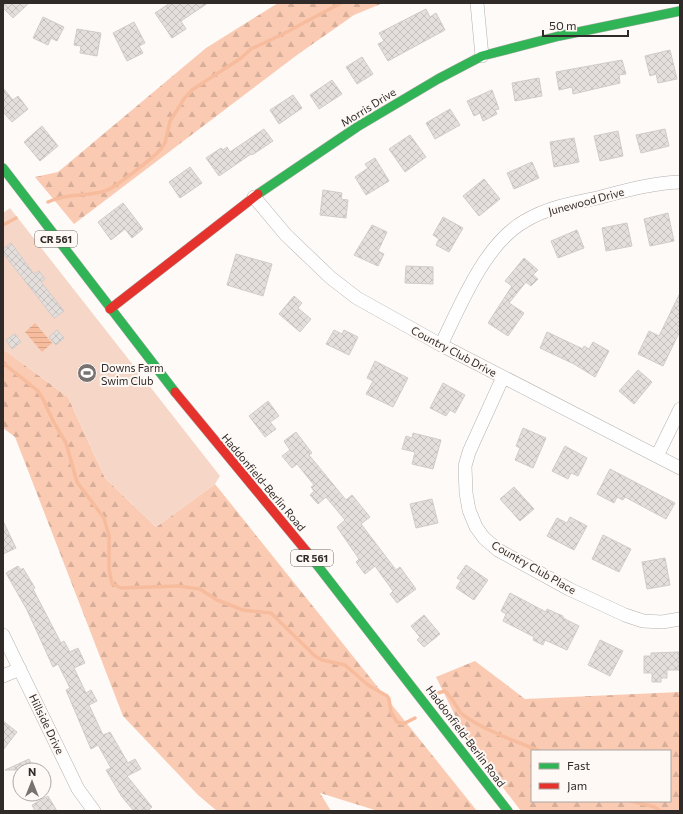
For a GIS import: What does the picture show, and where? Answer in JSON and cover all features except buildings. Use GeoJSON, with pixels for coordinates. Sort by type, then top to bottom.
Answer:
{"type":"FeatureCollection","features":[{"type":"Feature","properties":{"kind":"main road","name":"Morris Drive"},"geometry":{"type":"LineString","coordinates":[[110,309],[254,197],[357,127],[438,79],[482,56],[559,36],[680,11]]}},
{"type":"Feature","properties":{"kind":"main road","name":"Haddonfield-Berlin Road"},"geometry":{"type":"LineString","coordinates":[[3,168],[159,373],[313,560],[428,706],[508,811]]}},
{"type":"Feature","properties":{"kind":"street"},"geometry":{"type":"LineString","coordinates":[[477,3],[482,56]]}},
{"type":"Feature","properties":{"kind":"street","name":"Junewood Drive"},"geometry":{"type":"LineString","coordinates":[[441,346],[467,291],[480,269],[494,250],[523,221],[538,214],[565,205],[639,187],[680,182]]}},
{"type":"Feature","properties":{"kind":"street","name":"Country Club Drive"},"geometry":{"type":"LineString","coordinates":[[254,197],[286,235],[331,278],[357,298],[441,346],[680,468]]}},
{"type":"Feature","properties":{"kind":"street","name":"Country Club Place"},"geometry":{"type":"LineString","coordinates":[[503,377],[469,452],[465,466],[466,493],[469,510],[476,527],[484,538],[498,550],[569,589],[625,615],[643,621],[662,622],[680,619]]}},
{"type":"Feature","properties":{"kind":"street"},"geometry":{"type":"LineString","coordinates":[[657,456],[680,409]]}},
{"type":"Feature","properties":{"kind":"street","name":"Hillside Drive"},"geometry":{"type":"LineString","coordinates":[[3,635],[78,789],[94,811]]}},
{"type":"Feature","properties":{"kind":"street"},"geometry":{"type":"LineString","coordinates":[[3,676],[20,668]]}},
{"type":"Feature","properties":{"kind":"green space"},"geometry":{"type":"Polygon","coordinates":[[[278,3],[383,3],[354,15],[297,55],[74,224],[35,177],[58,172],[206,48],[278,3]]]}},
{"type":"Feature","properties":{"kind":"green space"},"geometry":{"type":"Polygon","coordinates":[[[3,349],[68,397],[105,478],[156,527],[215,484],[477,811],[378,811],[320,793],[331,811],[217,811],[198,795],[123,716],[15,437],[3,428],[3,349]]]}},
{"type":"Feature","properties":{"kind":"green space"},"geometry":{"type":"Polygon","coordinates":[[[475,661],[525,699],[680,692],[680,811],[521,811],[468,742],[436,677],[475,661]]]}},
{"type":"Feature","properties":{"kind":"shaded area","name":"Downs Farm Swim Club"},"geometry":{"type":"Polygon","coordinates":[[[10,208],[220,476],[215,484],[156,527],[105,478],[68,397],[3,349],[3,213],[10,208]]]}},
{"type":"Feature","properties":{"kind":"shaded area"},"geometry":{"type":"Polygon","coordinates":[[[35,323],[52,343],[42,352],[25,332],[35,323]]]}},
{"type":"Feature","properties":{"kind":"waterway"},"geometry":{"type":"LineString","coordinates":[[48,202],[62,197],[105,191],[125,179],[161,149],[165,143],[170,121],[184,99],[192,90],[241,58],[251,49],[341,3]]}},
{"type":"Feature","properties":{"kind":"waterway"},"geometry":{"type":"LineString","coordinates":[[3,225],[16,218]]}},
{"type":"Feature","properties":{"kind":"waterway"},"geometry":{"type":"LineString","coordinates":[[3,363],[38,391],[66,443],[77,482],[104,518],[109,536],[109,569],[112,584],[121,588],[178,586],[200,589],[217,600],[243,610],[271,613],[315,656],[322,660],[345,665],[368,685],[387,696],[389,699],[391,712],[397,722],[403,724],[415,718]]}},
{"type":"Feature","properties":{"kind":"waterway"},"geometry":{"type":"LineString","coordinates":[[438,693],[445,691],[461,713],[472,721],[538,750]]}},
{"type":"Feature","properties":{"kind":"waterway"},"geometry":{"type":"LineString","coordinates":[[635,802],[655,807],[660,811]]}},
{"type":"Feature","properties":{"kind":"traffic: fast"},"geometry":{"type":"LineString","coordinates":[[258,194],[357,127],[438,79],[482,56],[559,36],[680,11]]}},
{"type":"Feature","properties":{"kind":"traffic: fast"},"geometry":{"type":"LineString","coordinates":[[3,168],[175,392]]}},
{"type":"Feature","properties":{"kind":"traffic: fast"},"geometry":{"type":"LineString","coordinates":[[307,552],[508,811]]}},
{"type":"Feature","properties":{"kind":"traffic: jam"},"geometry":{"type":"LineString","coordinates":[[110,309],[258,194]]}},
{"type":"Feature","properties":{"kind":"traffic: jam"},"geometry":{"type":"LineString","coordinates":[[175,392],[307,552]]}},
{"type":"Feature","properties":{"kind":"place","name":"Downs Farm Swim Club"},"geometry":{"type":"Point","coordinates":[87,373]}}]}
